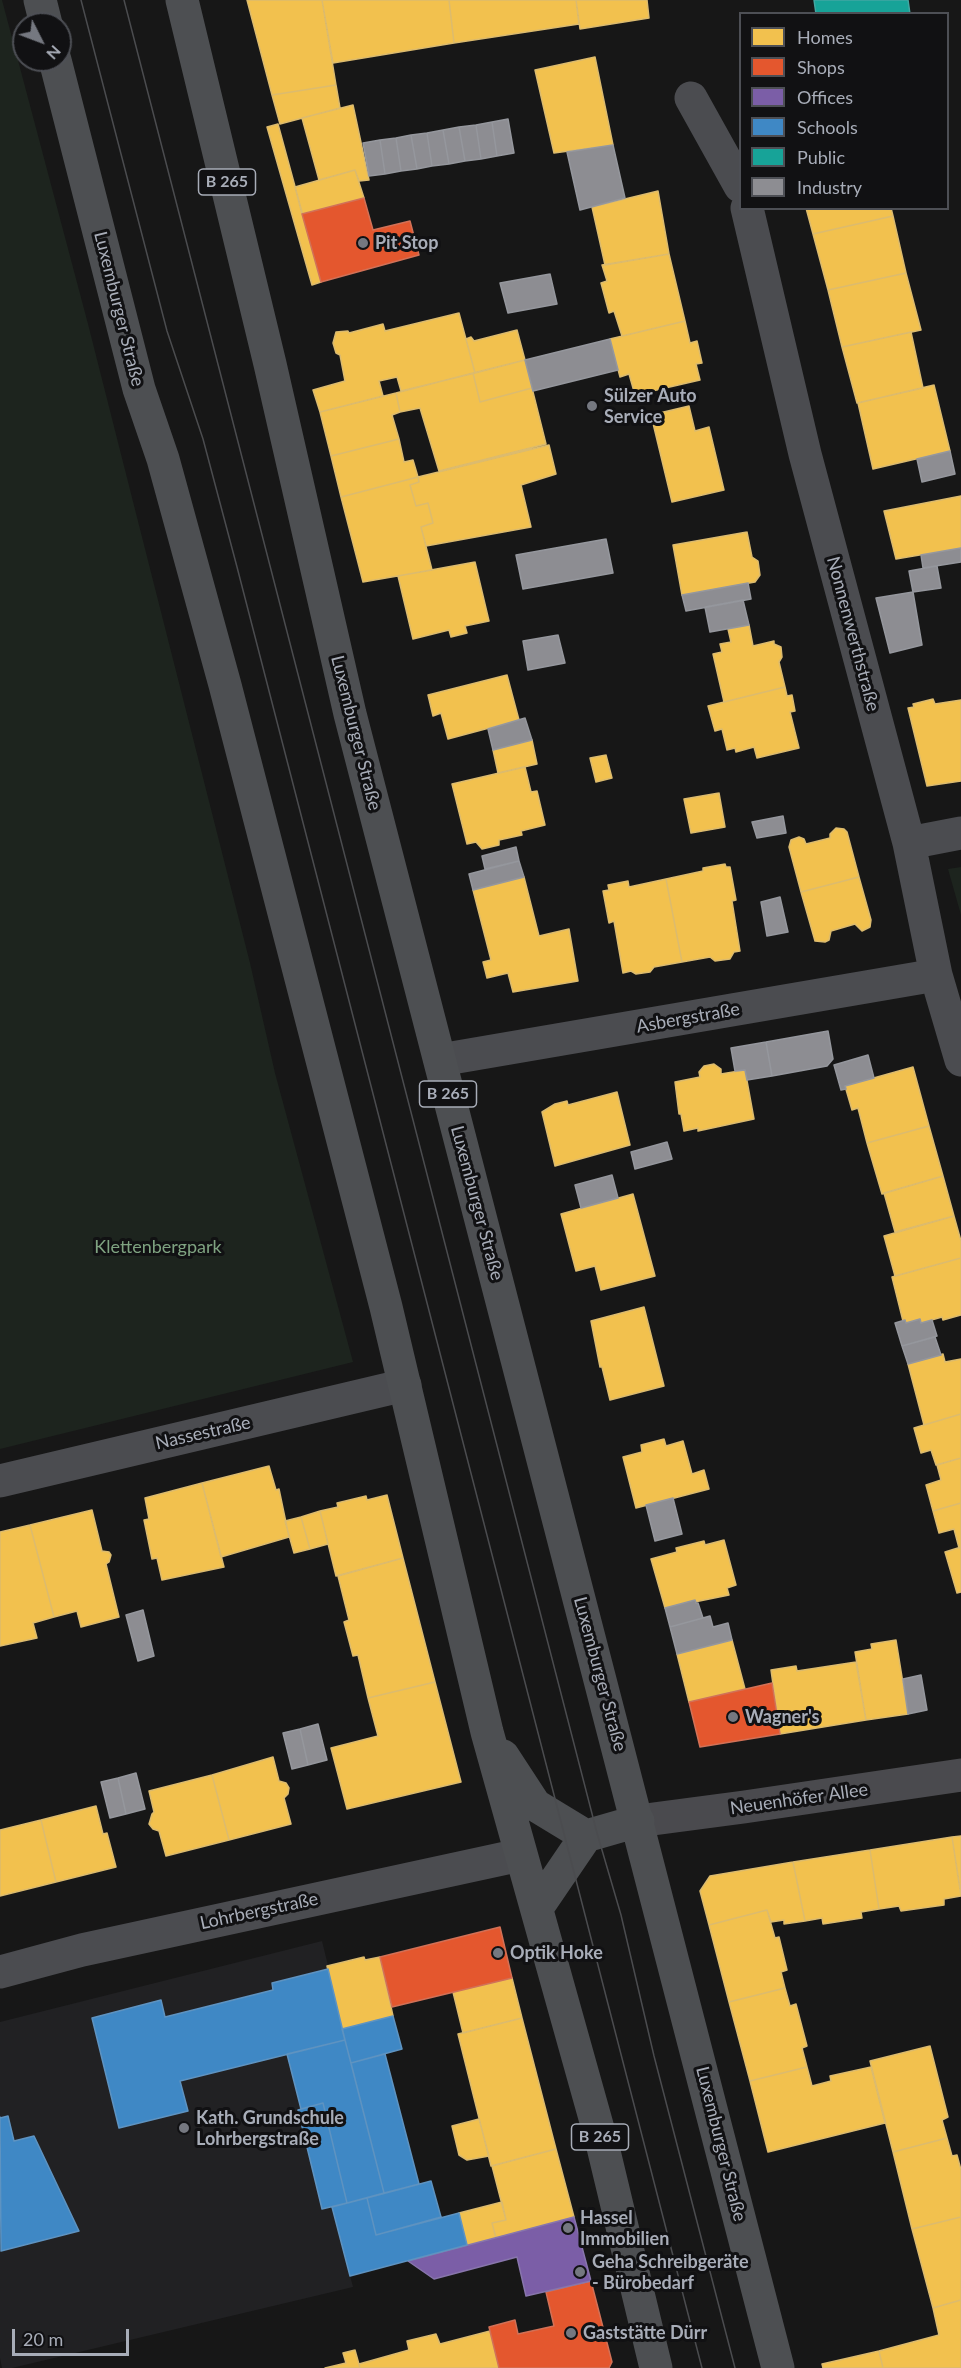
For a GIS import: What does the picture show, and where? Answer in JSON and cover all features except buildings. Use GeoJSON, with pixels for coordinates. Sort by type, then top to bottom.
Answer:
{"type":"FeatureCollection","features":[{"type":"Feature","properties":{"kind":"main road","name":"Luxemburger Straße"},"geometry":{"type":"LineString","coordinates":[[182,0],[265,341],[350,714],[778,2368]]}},
{"type":"Feature","properties":{"kind":"main road","name":"Luxemburger Straße"},"geometry":{"type":"LineString","coordinates":[[58,72],[140,389],[163,459],[225,685],[405,1385],[487,1732],[519,1855],[537,1908],[602,2143],[656,2368]]}},
{"type":"Feature","properties":{"kind":"main road"},"geometry":{"type":"LineString","coordinates":[[487,1732],[535,1805],[586,1836]]}},
{"type":"Feature","properties":{"kind":"main road"},"geometry":{"type":"LineString","coordinates":[[537,1908],[586,1836],[638,1821]]}},
{"type":"Feature","properties":{"kind":"street"},"geometry":{"type":"LineString","coordinates":[[691,98],[739,182]]}},
{"type":"Feature","properties":{"kind":"street","name":"Nonnenwerthstraße"},"geometry":{"type":"LineString","coordinates":[[747,210],[805,454],[909,843],[936,975],[961,1060]]}},
{"type":"Feature","properties":{"kind":"street"},"geometry":{"type":"LineString","coordinates":[[909,843],[961,833]]}},
{"type":"Feature","properties":{"kind":"street","name":"Asbergstraße"},"geometry":{"type":"LineString","coordinates":[[440,1060],[936,975]]}},
{"type":"Feature","properties":{"kind":"street","name":"Nassestraße"},"geometry":{"type":"LineString","coordinates":[[0,1481],[405,1385]]}},
{"type":"Feature","properties":{"kind":"street","name":"Neuenhöfer Allee"},"geometry":{"type":"LineString","coordinates":[[638,1821],[744,1808],[961,1775]]}},
{"type":"Feature","properties":{"kind":"street","name":"Lohrbergstraße"},"geometry":{"type":"LineString","coordinates":[[0,1972],[82,1950],[519,1855]]}},
{"type":"Feature","properties":{"kind":"shaded area","name":"Kath. Grundschule Lohrbergstraße"},"geometry":{"type":"Polygon","coordinates":[[[322,1941],[384,2193],[332,2207],[353,2287],[12,2368],[2,2368],[0,2358],[0,2022],[322,1941]]]}},
{"type":"Feature","properties":{"kind":"green space","name":"Klettenbergpark"},"geometry":{"type":"Polygon","coordinates":[[[0,0],[2,0],[12,38],[12,72],[21,72],[88,324],[250,963],[275,1073],[353,1362],[0,1449],[0,0]]]}},
{"type":"Feature","properties":{"kind":"green space"},"geometry":{"type":"Polygon","coordinates":[[[961,867],[961,915],[948,869],[961,867]]]}},
{"type":"Feature","properties":{"kind":"tram line"},"geometry":{"type":"LineString","coordinates":[[81,0],[167,331],[203,439],[237,567],[702,2368]]}},
{"type":"Feature","properties":{"kind":"tram line"},"geometry":{"type":"LineString","coordinates":[[124,0],[597,1833],[621,1915],[654,2056],[735,2368]]}},
{"type":"Feature","properties":{"kind":"place","name":"Pit Stop"},"geometry":{"type":"Point","coordinates":[363,243]}},
{"type":"Feature","properties":{"kind":"place","name":"Sülzer Auto Service"},"geometry":{"type":"Point","coordinates":[592,406]}},
{"type":"Feature","properties":{"kind":"place","name":"Wagner's"},"geometry":{"type":"Point","coordinates":[733,1717]}},
{"type":"Feature","properties":{"kind":"place","name":"Optik Hoke"},"geometry":{"type":"Point","coordinates":[498,1953]}},
{"type":"Feature","properties":{"kind":"place","name":"Kath. Grundschule Lohrbergstraße"},"geometry":{"type":"Point","coordinates":[184,2128]}},
{"type":"Feature","properties":{"kind":"place","name":"Hassel Immobilien"},"geometry":{"type":"Point","coordinates":[568,2228]}},
{"type":"Feature","properties":{"kind":"place","name":"Geha Schreibgeräte - Bürobedarf"},"geometry":{"type":"Point","coordinates":[580,2272]}},
{"type":"Feature","properties":{"kind":"place","name":"Gaststätte Dürr"},"geometry":{"type":"Point","coordinates":[571,2333]}}]}
